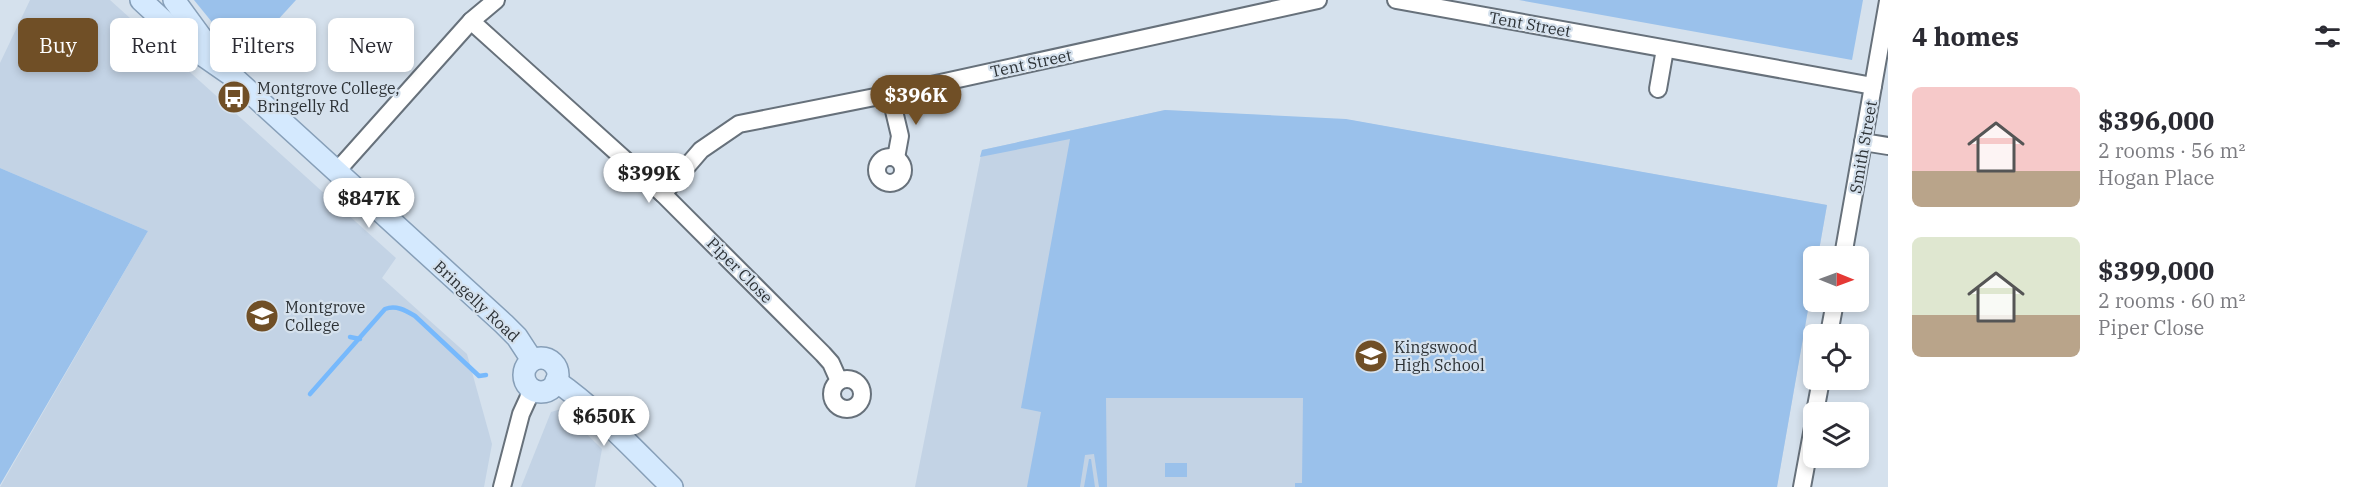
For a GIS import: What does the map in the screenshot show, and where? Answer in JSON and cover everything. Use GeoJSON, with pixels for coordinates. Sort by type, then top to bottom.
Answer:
{"type":"FeatureCollection","features":[{"type":"Feature","properties":{"kind":"main road","name":"Bringelly Road"},"geometry":{"type":"LineString","coordinates":[[141,0],[195,50],[231,75],[517,337],[532,360]]}},
{"type":"Feature","properties":{"kind":"main road","name":"Bringelly Road"},"geometry":{"type":"LineString","coordinates":[[174,0],[231,75]]}},
{"type":"Feature","properties":{"kind":"main road"},"geometry":{"type":"LineString","coordinates":[[544,359],[554,364],[556,381],[553,386],[543,392],[532,390],[525,381],[524,375],[532,360],[544,359]]}},
{"type":"Feature","properties":{"kind":"main road"},"geometry":{"type":"LineString","coordinates":[[556,381],[569,389],[608,424],[672,487]]}},
{"type":"Feature","properties":{"kind":"street"},"geometry":{"type":"LineString","coordinates":[[336,172],[471,21],[496,0]]}},
{"type":"Feature","properties":{"kind":"street","name":"Tent Street"},"geometry":{"type":"LineString","coordinates":[[663,194],[701,150],[739,124],[890,94],[1317,0]]}},
{"type":"Feature","properties":{"kind":"street","name":"Tent Street"},"geometry":{"type":"LineString","coordinates":[[1396,0],[1873,86]]}},
{"type":"Feature","properties":{"kind":"street","name":"Smith Street"},"geometry":{"type":"LineString","coordinates":[[1845,246],[1888,1]]}},
{"type":"Feature","properties":{"kind":"street","name":"Piper Close"},"geometry":{"type":"LineString","coordinates":[[471,21],[663,194],[823,354],[831,363],[839,381]]}},
{"type":"Feature","properties":{"kind":"street"},"geometry":{"type":"LineString","coordinates":[[1658,89],[1665,49]]}},
{"type":"Feature","properties":{"kind":"street"},"geometry":{"type":"LineString","coordinates":[[890,94],[900,136],[896,158]]}},
{"type":"Feature","properties":{"kind":"street"},"geometry":{"type":"LineString","coordinates":[[1863,142],[1888,146]]}},
{"type":"Feature","properties":{"kind":"street"},"geometry":{"type":"LineString","coordinates":[[502,487],[521,414],[532,390]]}},
{"type":"Feature","properties":{"kind":"street"},"geometry":{"type":"LineString","coordinates":[[1802,487],[1806,468]]}},
{"type":"Feature","properties":{"kind":"shaded area","name":"Montgrove College"},"geometry":{"type":"Polygon","coordinates":[[[30,0],[110,0],[130,18],[110,18],[110,72],[190,72],[396,258],[382,278],[467,354],[492,444],[484,487],[0,487],[148,231],[0,168],[0,63],[18,25],[18,72],[98,72],[98,18],[21,18],[30,0]]]}},
{"type":"Feature","properties":{"kind":"shaded area"},"geometry":{"type":"Polygon","coordinates":[[[194,0],[296,0],[280,18],[210,20],[194,0]]]}},
{"type":"Feature","properties":{"kind":"shaded area"},"geometry":{"type":"Polygon","coordinates":[[[1519,0],[1863,0],[1852,60],[1519,0]]]}},
{"type":"Feature","properties":{"kind":"shaded area","name":"Kingswood High School"},"geometry":{"type":"Polygon","coordinates":[[[1165,110],[1350,120],[1827,205],[1820,246],[1803,246],[1803,312],[1808,312],[1805,324],[1803,324],[1803,338],[1777,487],[915,487],[982,150],[1165,110]]]}},
{"type":"Feature","properties":{"kind":"shaded area","name":"Kingswood High School"},"geometry":{"type":"Polygon","coordinates":[[[1165,110],[1346,119],[1827,205],[1820,246],[1803,246],[1803,312],[1808,312],[1805,324],[1803,324],[1803,338],[1777,487],[1295,487],[1295,483],[1302,483],[1303,398],[1106,398],[1107,487],[1099,487],[1094,454],[1085,455],[1080,487],[1027,487],[1041,412],[1021,408],[1070,139],[980,157],[982,150],[1165,110]]]}},
{"type":"Feature","properties":{"kind":"shaded area"},"geometry":{"type":"Polygon","coordinates":[[[0,168],[148,231],[0,485],[0,168]]]}},
{"type":"Feature","properties":{"kind":"shaded area"},"geometry":{"type":"Polygon","coordinates":[[[561,409],[602,449],[595,487],[521,487],[551,412],[561,409]]]}},
{"type":"Feature","properties":{"kind":"shaded area"},"geometry":{"type":"Polygon","coordinates":[[[1089,459],[1091,459],[1095,487],[1084,487],[1089,459]]]}},
{"type":"Feature","properties":{"kind":"shaded area"},"geometry":{"type":"Polygon","coordinates":[[[1165,463],[1187,463],[1187,477],[1165,477],[1165,463]]]}},
{"type":"Feature","properties":{"kind":"waterway"},"geometry":{"type":"LineString","coordinates":[[310,394],[385,309],[389,308],[400,309],[415,316],[479,376],[486,375]]}},
{"type":"Feature","properties":{"kind":"waterway"},"geometry":{"type":"LineString","coordinates":[[350,337],[360,339]]}},
{"type":"Feature","properties":{"kind":"place","name":"Montgrove College, Bringelly Rd"},"geometry":{"type":"Point","coordinates":[234,97]}},
{"type":"Feature","properties":{"kind":"place","name":"Montgrove College"},"geometry":{"type":"Point","coordinates":[262,316]}},
{"type":"Feature","properties":{"kind":"place","name":"Kingswood High School"},"geometry":{"type":"Point","coordinates":[1371,356]}}]}
